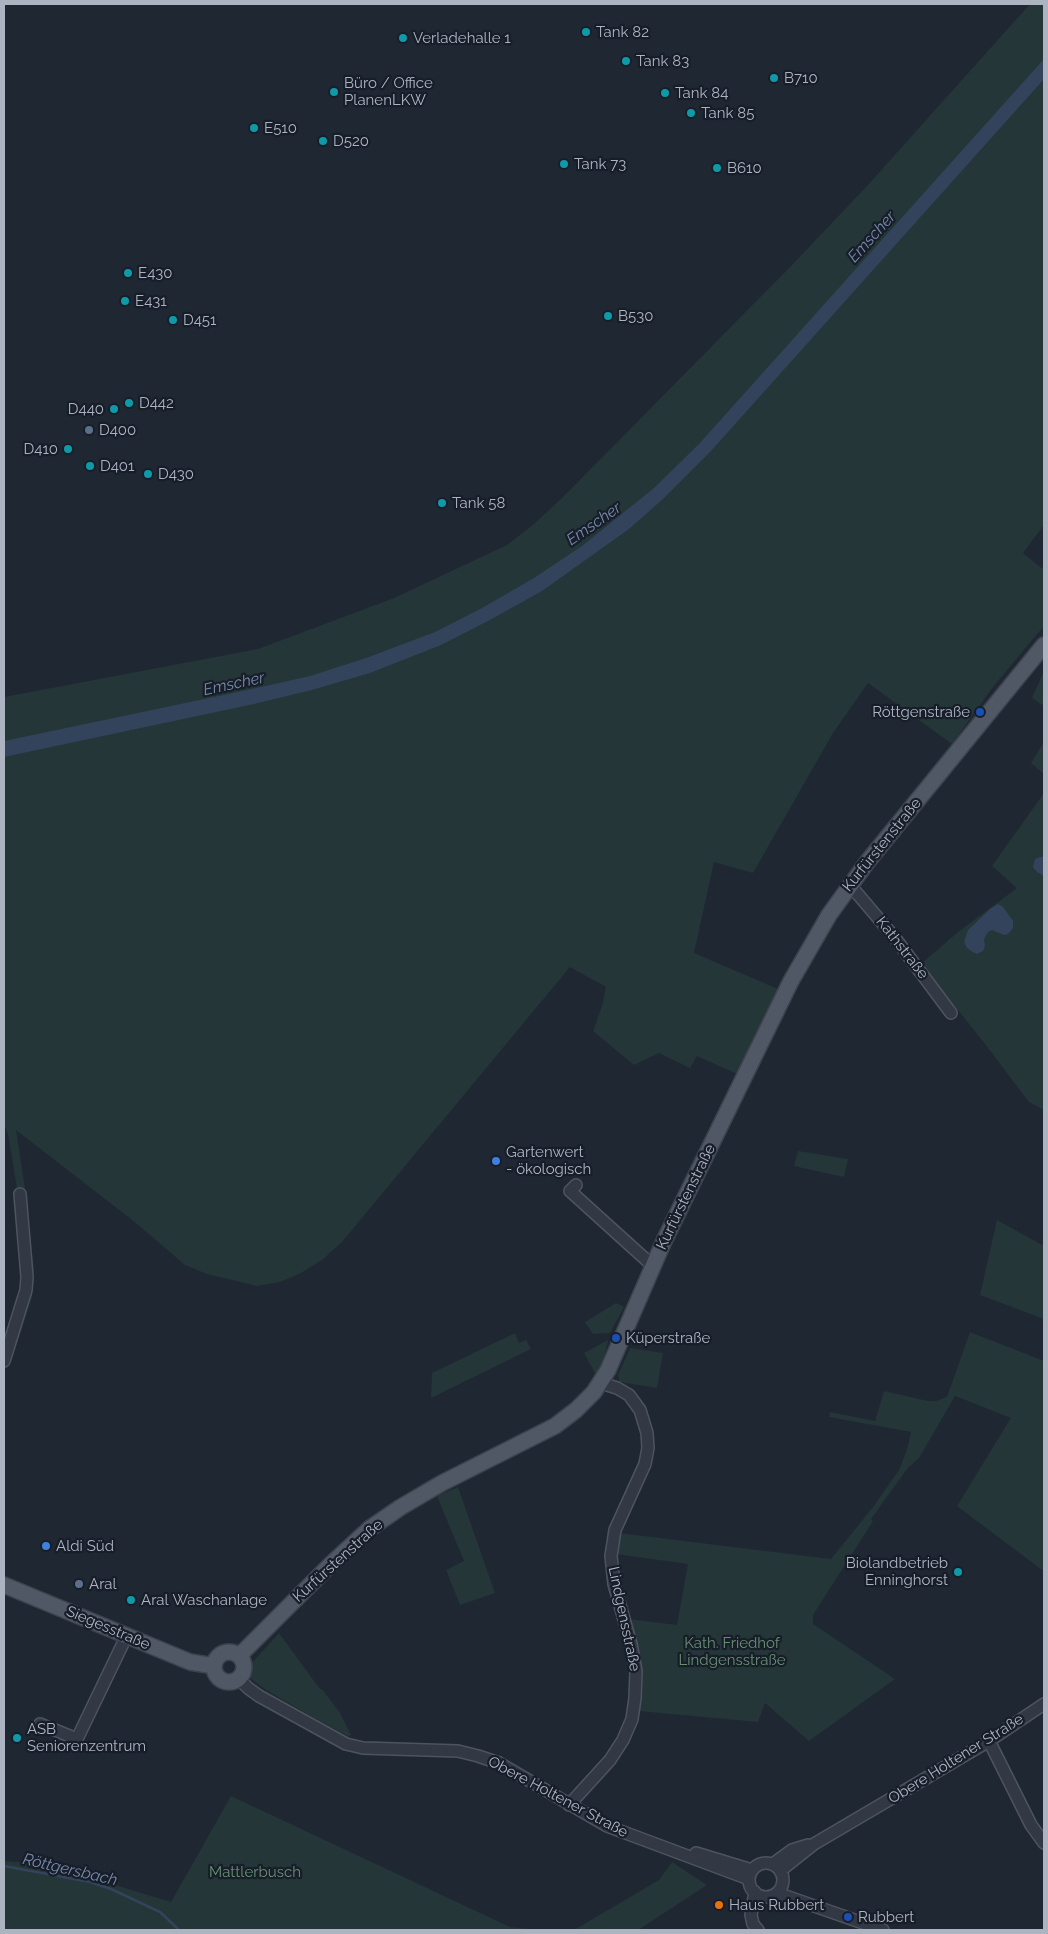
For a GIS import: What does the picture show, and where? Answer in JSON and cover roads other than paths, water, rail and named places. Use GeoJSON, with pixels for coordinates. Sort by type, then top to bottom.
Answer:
{"type":"FeatureCollection","features":[{"type":"Feature","properties":{"kind":"main road","name":"Kurfürstenstraße"},"geometry":{"type":"LineString","coordinates":[[239,1656],[318,1576],[369,1529],[401,1507],[442,1483],[555,1426],[576,1410],[600,1383],[616,1352],[652,1266],[797,969],[829,915],[850,885],[1044,645]]}},
{"type":"Feature","properties":{"kind":"main road","name":"Siegesstraße"},"geometry":{"type":"LineString","coordinates":[[4,1585],[190,1662],[214,1666]]}},
{"type":"Feature","properties":{"kind":"main road"},"geometry":{"type":"LineString","coordinates":[[231,1652],[239,1656],[244,1668],[238,1678],[232,1682],[222,1680],[216,1675],[214,1666],[216,1659],[223,1653],[231,1652]]}},
{"type":"Feature","properties":{"kind":"street","name":"Kathstraße"},"geometry":{"type":"LineString","coordinates":[[850,885],[900,943],[951,1013]]}},
{"type":"Feature","properties":{"kind":"street"},"geometry":{"type":"LineString","coordinates":[[576,1185],[570,1191],[652,1266]]}},
{"type":"Feature","properties":{"kind":"street"},"geometry":{"type":"LineString","coordinates":[[4,1361],[26,1290],[27,1277],[20,1194]]}},
{"type":"Feature","properties":{"kind":"street","name":"Lindgensstraße"},"geometry":{"type":"LineString","coordinates":[[570,1805],[610,1760],[623,1740],[632,1719],[635,1698],[636,1671],[631,1644],[614,1584],[611,1556],[615,1530],[644,1464],[648,1448],[648,1433],[644,1418],[629,1395],[617,1388],[600,1383]]}},
{"type":"Feature","properties":{"kind":"street"},"geometry":{"type":"LineString","coordinates":[[40,1724],[77,1739],[127,1635]]}},
{"type":"Feature","properties":{"kind":"street","name":"Obere Holtener Straße"},"geometry":{"type":"LineString","coordinates":[[238,1678],[259,1696],[346,1744],[384,1750],[458,1751],[478,1756],[499,1763],[607,1826],[651,1843],[750,1875]]}},
{"type":"Feature","properties":{"kind":"street","name":"Obere Holtener Straße"},"geometry":{"type":"LineString","coordinates":[[777,1868],[814,1844],[989,1741],[1044,1704]]}},
{"type":"Feature","properties":{"kind":"street"},"geometry":{"type":"LineString","coordinates":[[989,1741],[1031,1825],[1044,1843]]}},
{"type":"Feature","properties":{"kind":"street"},"geometry":{"type":"LineString","coordinates":[[760,1863],[777,1868],[783,1881],[779,1889],[771,1896],[760,1894],[750,1885],[750,1875],[760,1863]]}},
{"type":"Feature","properties":{"kind":"street"},"geometry":{"type":"LineString","coordinates":[[779,1889],[788,1898],[883,1930]]}},
{"type":"Feature","properties":{"kind":"street"},"geometry":{"type":"LineString","coordinates":[[759,1930],[753,1924],[751,1915],[760,1894]]}},
{"type":"Feature","properties":{"kind":"water"},"geometry":{"type":"Polygon","coordinates":[[[1044,59],[1044,79],[711,451],[663,499],[629,529],[542,591],[441,645],[370,673],[254,704],[4,757],[4,741],[310,676],[366,658],[435,632],[482,608],[534,578],[582,546],[654,488],[699,444],[1044,59]]]}},
{"type":"Feature","properties":{"kind":"water"},"geometry":{"type":"Polygon","coordinates":[[[1044,857],[1044,876],[1033,867],[1035,859],[1044,857]]]}},
{"type":"Feature","properties":{"kind":"water"},"geometry":{"type":"Polygon","coordinates":[[[998,904],[1003,907],[1013,921],[1013,928],[1008,934],[1004,935],[992,930],[988,932],[984,939],[985,946],[983,951],[977,954],[967,948],[964,942],[968,930],[998,904]]]}},
{"type":"Feature","properties":{"kind":"waterway","name":"Röttgersbach"},"geometry":{"type":"LineString","coordinates":[[4,1866],[90,1882],[111,1889],[160,1912],[179,1930]]}},
{"type":"Feature","properties":{"kind":"place","name":"Tank 82"},"geometry":{"type":"Point","coordinates":[586,32]}},
{"type":"Feature","properties":{"kind":"place","name":"Verladehalle 1"},"geometry":{"type":"Point","coordinates":[403,38]}},
{"type":"Feature","properties":{"kind":"place","name":"Tank 83"},"geometry":{"type":"Point","coordinates":[626,61]}},
{"type":"Feature","properties":{"kind":"place","name":"B710"},"geometry":{"type":"Point","coordinates":[774,78]}},
{"type":"Feature","properties":{"kind":"place","name":"Büro / Office PlanenLKW"},"geometry":{"type":"Point","coordinates":[334,92]}},
{"type":"Feature","properties":{"kind":"place","name":"Tank 84"},"geometry":{"type":"Point","coordinates":[665,93]}},
{"type":"Feature","properties":{"kind":"place","name":"Tank 85"},"geometry":{"type":"Point","coordinates":[691,113]}},
{"type":"Feature","properties":{"kind":"place","name":"E510"},"geometry":{"type":"Point","coordinates":[254,128]}},
{"type":"Feature","properties":{"kind":"place","name":"D520"},"geometry":{"type":"Point","coordinates":[323,141]}},
{"type":"Feature","properties":{"kind":"place","name":"Tank 73"},"geometry":{"type":"Point","coordinates":[564,164]}},
{"type":"Feature","properties":{"kind":"place","name":"B610"},"geometry":{"type":"Point","coordinates":[717,168]}},
{"type":"Feature","properties":{"kind":"place","name":"E430"},"geometry":{"type":"Point","coordinates":[128,273]}},
{"type":"Feature","properties":{"kind":"place","name":"E431"},"geometry":{"type":"Point","coordinates":[125,301]}},
{"type":"Feature","properties":{"kind":"place","name":"B530"},"geometry":{"type":"Point","coordinates":[608,316]}},
{"type":"Feature","properties":{"kind":"place","name":"D451"},"geometry":{"type":"Point","coordinates":[173,320]}},
{"type":"Feature","properties":{"kind":"place","name":"D442"},"geometry":{"type":"Point","coordinates":[129,403]}},
{"type":"Feature","properties":{"kind":"place","name":"D440"},"geometry":{"type":"Point","coordinates":[114,409]}},
{"type":"Feature","properties":{"kind":"place","name":"D400"},"geometry":{"type":"Point","coordinates":[89,430]}},
{"type":"Feature","properties":{"kind":"place","name":"D410"},"geometry":{"type":"Point","coordinates":[68,449]}},
{"type":"Feature","properties":{"kind":"place","name":"D401"},"geometry":{"type":"Point","coordinates":[90,466]}},
{"type":"Feature","properties":{"kind":"place","name":"D430"},"geometry":{"type":"Point","coordinates":[148,474]}},
{"type":"Feature","properties":{"kind":"place","name":"Tank 58"},"geometry":{"type":"Point","coordinates":[442,503]}},
{"type":"Feature","properties":{"kind":"place","name":"Röttgenstraße"},"geometry":{"type":"Point","coordinates":[980,712]}},
{"type":"Feature","properties":{"kind":"place","name":"Gartenwert - ökologisch"},"geometry":{"type":"Point","coordinates":[496,1161]}},
{"type":"Feature","properties":{"kind":"place","name":"Küperstraße"},"geometry":{"type":"Point","coordinates":[616,1338]}},
{"type":"Feature","properties":{"kind":"place","name":"Aldi Süd"},"geometry":{"type":"Point","coordinates":[46,1546]}},
{"type":"Feature","properties":{"kind":"place","name":"Biolandbetrieb Enninghorst"},"geometry":{"type":"Point","coordinates":[958,1572]}},
{"type":"Feature","properties":{"kind":"place","name":"Aral"},"geometry":{"type":"Point","coordinates":[79,1584]}},
{"type":"Feature","properties":{"kind":"place","name":"Aral Waschanlage"},"geometry":{"type":"Point","coordinates":[131,1600]}},
{"type":"Feature","properties":{"kind":"place","name":"ASB Seniorenzentrum"},"geometry":{"type":"Point","coordinates":[17,1738]}},
{"type":"Feature","properties":{"kind":"place","name":"Haus Rubbert"},"geometry":{"type":"Point","coordinates":[719,1905]}},
{"type":"Feature","properties":{"kind":"place","name":"Rubbert"},"geometry":{"type":"Point","coordinates":[848,1917]}},
{"type":"Feature","properties":{"kind":"water label","name":"Emscher"},"geometry":{"type":"Point","coordinates":[872,237]}},
{"type":"Feature","properties":{"kind":"water label","name":"Emscher"},"geometry":{"type":"Point","coordinates":[594,524]}},
{"type":"Feature","properties":{"kind":"water label","name":"Emscher"},"geometry":{"type":"Point","coordinates":[234,684]}},
{"type":"Feature","properties":{"kind":"park label","name":"Kath. Friedhof Lindgensstraße"},"geometry":{"type":"Point","coordinates":[732,1652]}},
{"type":"Feature","properties":{"kind":"park label","name":"Mattlerbusch"},"geometry":{"type":"Point","coordinates":[255,1872]}}]}
